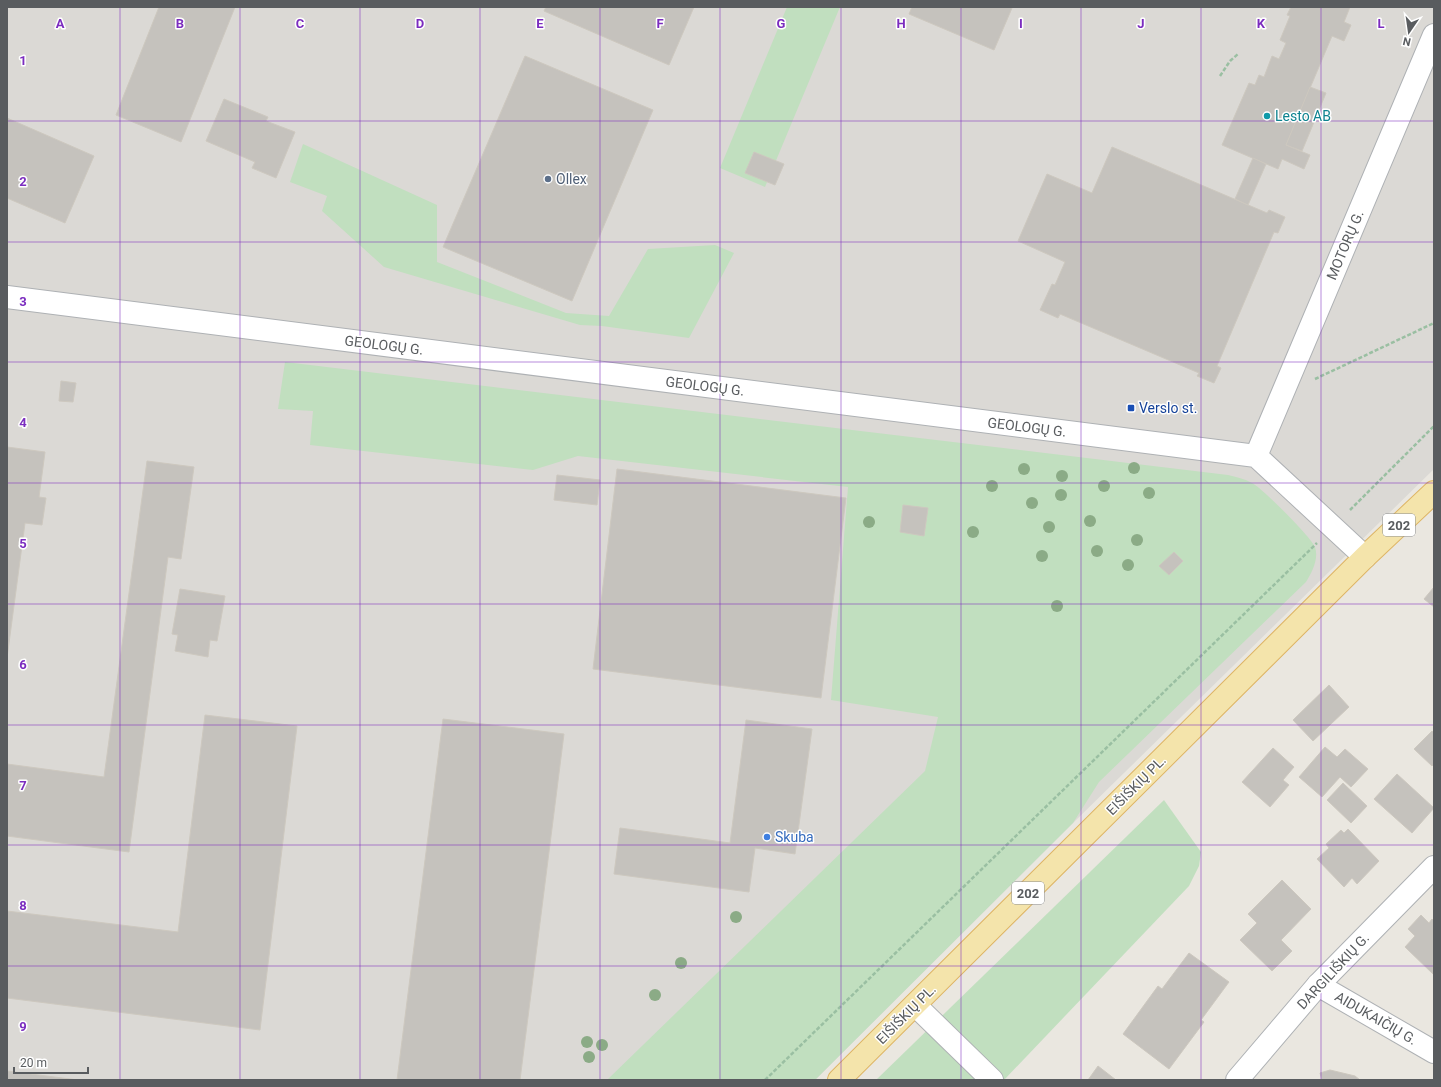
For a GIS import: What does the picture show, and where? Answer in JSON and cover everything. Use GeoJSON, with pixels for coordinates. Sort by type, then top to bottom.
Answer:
{"type":"FeatureCollection","features":[{"type":"Feature","properties":{"kind":"main road","name":"EIŠIŠKIŲ PL."},"geometry":{"type":"LineString","coordinates":[[839,1080],[1365,557],[1434,492]]}},
{"type":"Feature","properties":{"kind":"street","name":"MOTORŲ G."},"geometry":{"type":"LineString","coordinates":[[1256,456],[1434,35]]}},
{"type":"Feature","properties":{"kind":"street","name":"GEOLOGŲ G."},"geometry":{"type":"LineString","coordinates":[[7,297],[1256,456]]}},
{"type":"Feature","properties":{"kind":"street"},"geometry":{"type":"LineString","coordinates":[[1256,456],[1365,557]]}},
{"type":"Feature","properties":{"kind":"street","name":"DARGILIŠKIŲ G."},"geometry":{"type":"LineString","coordinates":[[1237,1080],[1318,985],[1434,867]]}},
{"type":"Feature","properties":{"kind":"street","name":"AIDUKAIČIŲ G."},"geometry":{"type":"LineString","coordinates":[[1318,985],[1434,1052]]}},
{"type":"Feature","properties":{"kind":"street"},"geometry":{"type":"LineString","coordinates":[[915,1005],[992,1080]]}},
{"type":"Feature","properties":{"kind":"path"},"geometry":{"type":"LineString","coordinates":[[1220,76],[1230,61],[1238,54]]}},
{"type":"Feature","properties":{"kind":"path"},"geometry":{"type":"LineString","coordinates":[[1282,395],[1434,323]]}},
{"type":"Feature","properties":{"kind":"path"},"geometry":{"type":"LineString","coordinates":[[765,1080],[1333,528],[1434,426]]}},
{"type":"Feature","properties":{"kind":"shaded area"},"geometry":{"type":"Polygon","coordinates":[[[7,7],[1434,7],[1434,469],[1073,823],[815,1080],[7,1080],[7,7]]]}},
{"type":"Feature","properties":{"kind":"green space"},"geometry":{"type":"Polygon","coordinates":[[[787,7],[840,7],[765,187],[720,168],[787,7]]]}},
{"type":"Feature","properties":{"kind":"green space"},"geometry":{"type":"Polygon","coordinates":[[[303,144],[437,205],[437,262],[566,313],[609,316],[648,249],[715,245],[734,253],[689,338],[602,326],[580,325],[384,267],[322,211],[327,196],[290,182],[303,144]]]}},
{"type":"Feature","properties":{"kind":"green space"},"geometry":{"type":"Polygon","coordinates":[[[285,362],[1228,475],[1252,483],[1275,503],[1312,542],[1315,547],[1316,556],[1313,570],[1306,582],[1099,782],[1073,823],[815,1080],[607,1080],[925,771],[938,717],[831,700],[848,487],[578,456],[533,470],[310,445],[313,411],[278,409],[285,362]]]}},
{"type":"Feature","properties":{"kind":"green space"},"geometry":{"type":"Polygon","coordinates":[[[1164,800],[1201,852],[1199,866],[1189,886],[1004,1080],[876,1080],[1164,800]]]}},
{"type":"Feature","properties":{"kind":"building"},"geometry":{"type":"Polygon","coordinates":[[[159,7],[235,7],[181,142],[116,115],[159,7]]]}},
{"type":"Feature","properties":{"kind":"building"},"geometry":{"type":"Polygon","coordinates":[[[546,7],[694,7],[669,65],[544,11],[546,7]]]}},
{"type":"Feature","properties":{"kind":"building"},"geometry":{"type":"Polygon","coordinates":[[[912,7],[1012,8],[994,50],[909,14],[912,7]]]}},
{"type":"Feature","properties":{"kind":"building","name":"Lesto AB"},"geometry":{"type":"Polygon","coordinates":[[[1291,7],[1350,7],[1344,22],[1351,25],[1344,41],[1332,36],[1286,145],[1310,155],[1304,169],[1282,159],[1278,169],[1222,145],[1249,83],[1255,85],[1259,75],[1264,77],[1272,56],[1279,59],[1286,43],[1280,40],[1290,16],[1287,15],[1291,7]]]}},
{"type":"Feature","properties":{"kind":"building","name":"Ollex"},"geometry":{"type":"Polygon","coordinates":[[[525,56],[653,110],[572,301],[443,247],[525,56]]]}},
{"type":"Feature","properties":{"kind":"building"},"geometry":{"type":"Polygon","coordinates":[[[1310,87],[1326,93],[1302,151],[1286,145],[1310,87]]]}},
{"type":"Feature","properties":{"kind":"building"},"geometry":{"type":"Polygon","coordinates":[[[224,99],[268,117],[266,121],[295,132],[276,178],[252,168],[255,162],[206,141],[224,99]]]}},
{"type":"Feature","properties":{"kind":"building"},"geometry":{"type":"Polygon","coordinates":[[[7,118],[94,156],[65,223],[7,198],[7,118]]]}},
{"type":"Feature","properties":{"kind":"building"},"geometry":{"type":"Polygon","coordinates":[[[1112,147],[1267,213],[1269,210],[1285,217],[1278,233],[1274,232],[1217,366],[1221,368],[1214,383],[1197,376],[1199,373],[1060,314],[1058,318],[1040,310],[1052,284],[1055,285],[1065,262],[1018,241],[1047,174],[1092,193],[1112,147]]]}},
{"type":"Feature","properties":{"kind":"building"},"geometry":{"type":"Polygon","coordinates":[[[754,152],[784,164],[775,185],[745,173],[754,152]]]}},
{"type":"Feature","properties":{"kind":"building"},"geometry":{"type":"Polygon","coordinates":[[[1253,158],[1266,164],[1248,205],[1235,199],[1253,158]]]}},
{"type":"Feature","properties":{"kind":"building"},"geometry":{"type":"Polygon","coordinates":[[[61,381],[76,383],[73,402],[59,401],[61,381]]]}},
{"type":"Feature","properties":{"kind":"building"},"geometry":{"type":"Polygon","coordinates":[[[7,447],[45,452],[39,497],[46,498],[42,525],[25,523],[7,658],[7,447]]]}},
{"type":"Feature","properties":{"kind":"building"},"geometry":{"type":"Polygon","coordinates":[[[147,461],[194,467],[181,559],[168,557],[129,852],[7,836],[7,764],[104,777],[147,461]]]}},
{"type":"Feature","properties":{"kind":"building"},"geometry":{"type":"Polygon","coordinates":[[[617,469],[846,498],[821,698],[593,669],[617,469]]]}},
{"type":"Feature","properties":{"kind":"building"},"geometry":{"type":"Polygon","coordinates":[[[557,475],[600,480],[597,505],[554,500],[557,475]]]}},
{"type":"Feature","properties":{"kind":"building"},"geometry":{"type":"Polygon","coordinates":[[[903,505],[928,508],[924,536],[900,532],[903,505]]]}},
{"type":"Feature","properties":{"kind":"building"},"geometry":{"type":"Polygon","coordinates":[[[1174,552],[1183,561],[1169,575],[1159,566],[1174,552]]]}},
{"type":"Feature","properties":{"kind":"building"},"geometry":{"type":"Polygon","coordinates":[[[1434,587],[1434,607],[1424,599],[1434,587]]]}},
{"type":"Feature","properties":{"kind":"building"},"geometry":{"type":"Polygon","coordinates":[[[180,589],[225,596],[217,641],[210,640],[208,657],[175,651],[178,635],[172,634],[180,589]]]}},
{"type":"Feature","properties":{"kind":"building"},"geometry":{"type":"Polygon","coordinates":[[[1329,685],[1349,707],[1313,741],[1293,720],[1329,685]]]}},
{"type":"Feature","properties":{"kind":"building"},"geometry":{"type":"Polygon","coordinates":[[[205,715],[297,726],[260,1030],[7,998],[7,911],[178,932],[205,715]]]}},
{"type":"Feature","properties":{"kind":"building"},"geometry":{"type":"Polygon","coordinates":[[[443,719],[564,734],[520,1080],[397,1080],[443,719]]]}},
{"type":"Feature","properties":{"kind":"building"},"geometry":{"type":"Polygon","coordinates":[[[746,720],[812,729],[795,854],[755,848],[749,892],[614,874],[620,828],[730,843],[746,720]]]}},
{"type":"Feature","properties":{"kind":"building"},"geometry":{"type":"Polygon","coordinates":[[[1432,731],[1434,733],[1434,764],[1432,766],[1414,749],[1432,731]]]}},
{"type":"Feature","properties":{"kind":"building"},"geometry":{"type":"Polygon","coordinates":[[[1325,747],[1337,757],[1345,749],[1368,769],[1351,787],[1340,777],[1322,797],[1299,777],[1325,747]]]}},
{"type":"Feature","properties":{"kind":"building"},"geometry":{"type":"Polygon","coordinates":[[[1273,748],[1294,767],[1283,780],[1289,785],[1270,807],[1242,782],[1273,748]]]}},
{"type":"Feature","properties":{"kind":"building"},"geometry":{"type":"Polygon","coordinates":[[[1397,774],[1434,808],[1412,833],[1374,799],[1397,774]]]}},
{"type":"Feature","properties":{"kind":"building"},"geometry":{"type":"Polygon","coordinates":[[[1343,783],[1367,806],[1351,823],[1327,800],[1343,783]]]}},
{"type":"Feature","properties":{"kind":"building"},"geometry":{"type":"Polygon","coordinates":[[[1348,829],[1379,861],[1357,884],[1352,878],[1344,887],[1317,859],[1329,848],[1326,844],[1341,830],[1344,833],[1348,829]]]}},
{"type":"Feature","properties":{"kind":"building"},"geometry":{"type":"Polygon","coordinates":[[[1282,880],[1311,909],[1281,940],[1292,951],[1272,971],[1240,940],[1257,923],[1248,914],[1282,880]]]}},
{"type":"Feature","properties":{"kind":"building"},"geometry":{"type":"Polygon","coordinates":[[[1421,915],[1429,923],[1432,919],[1434,921],[1433,974],[1405,947],[1415,936],[1408,929],[1421,915]]]}},
{"type":"Feature","properties":{"kind":"building"},"geometry":{"type":"Polygon","coordinates":[[[1189,953],[1229,982],[1201,1020],[1204,1022],[1169,1069],[1123,1034],[1158,986],[1162,989],[1189,953]]]}},
{"type":"Feature","properties":{"kind":"building"},"geometry":{"type":"Polygon","coordinates":[[[1098,1066],[1116,1080],[1088,1080],[1098,1066]]]}},
{"type":"Feature","properties":{"kind":"building"},"geometry":{"type":"Polygon","coordinates":[[[1330,1070],[1355,1076],[1360,1080],[1322,1080],[1320,1073],[1330,1070]]]}},
{"type":"Feature","properties":{"kind":"building"},"geometry":{"type":"Polygon","coordinates":[[[7,1071],[78,1080],[7,1080],[7,1071]]]}},
{"type":"Feature","properties":{"kind":"place","name":"Lesto AB"},"geometry":{"type":"Point","coordinates":[1267,116]}},
{"type":"Feature","properties":{"kind":"place","name":"Ollex"},"geometry":{"type":"Point","coordinates":[548,179]}},
{"type":"Feature","properties":{"kind":"place","name":"Verslo st."},"geometry":{"type":"Point","coordinates":[1131,408]}},
{"type":"Feature","properties":{"kind":"place","name":"Skuba"},"geometry":{"type":"Point","coordinates":[767,837]}}]}
